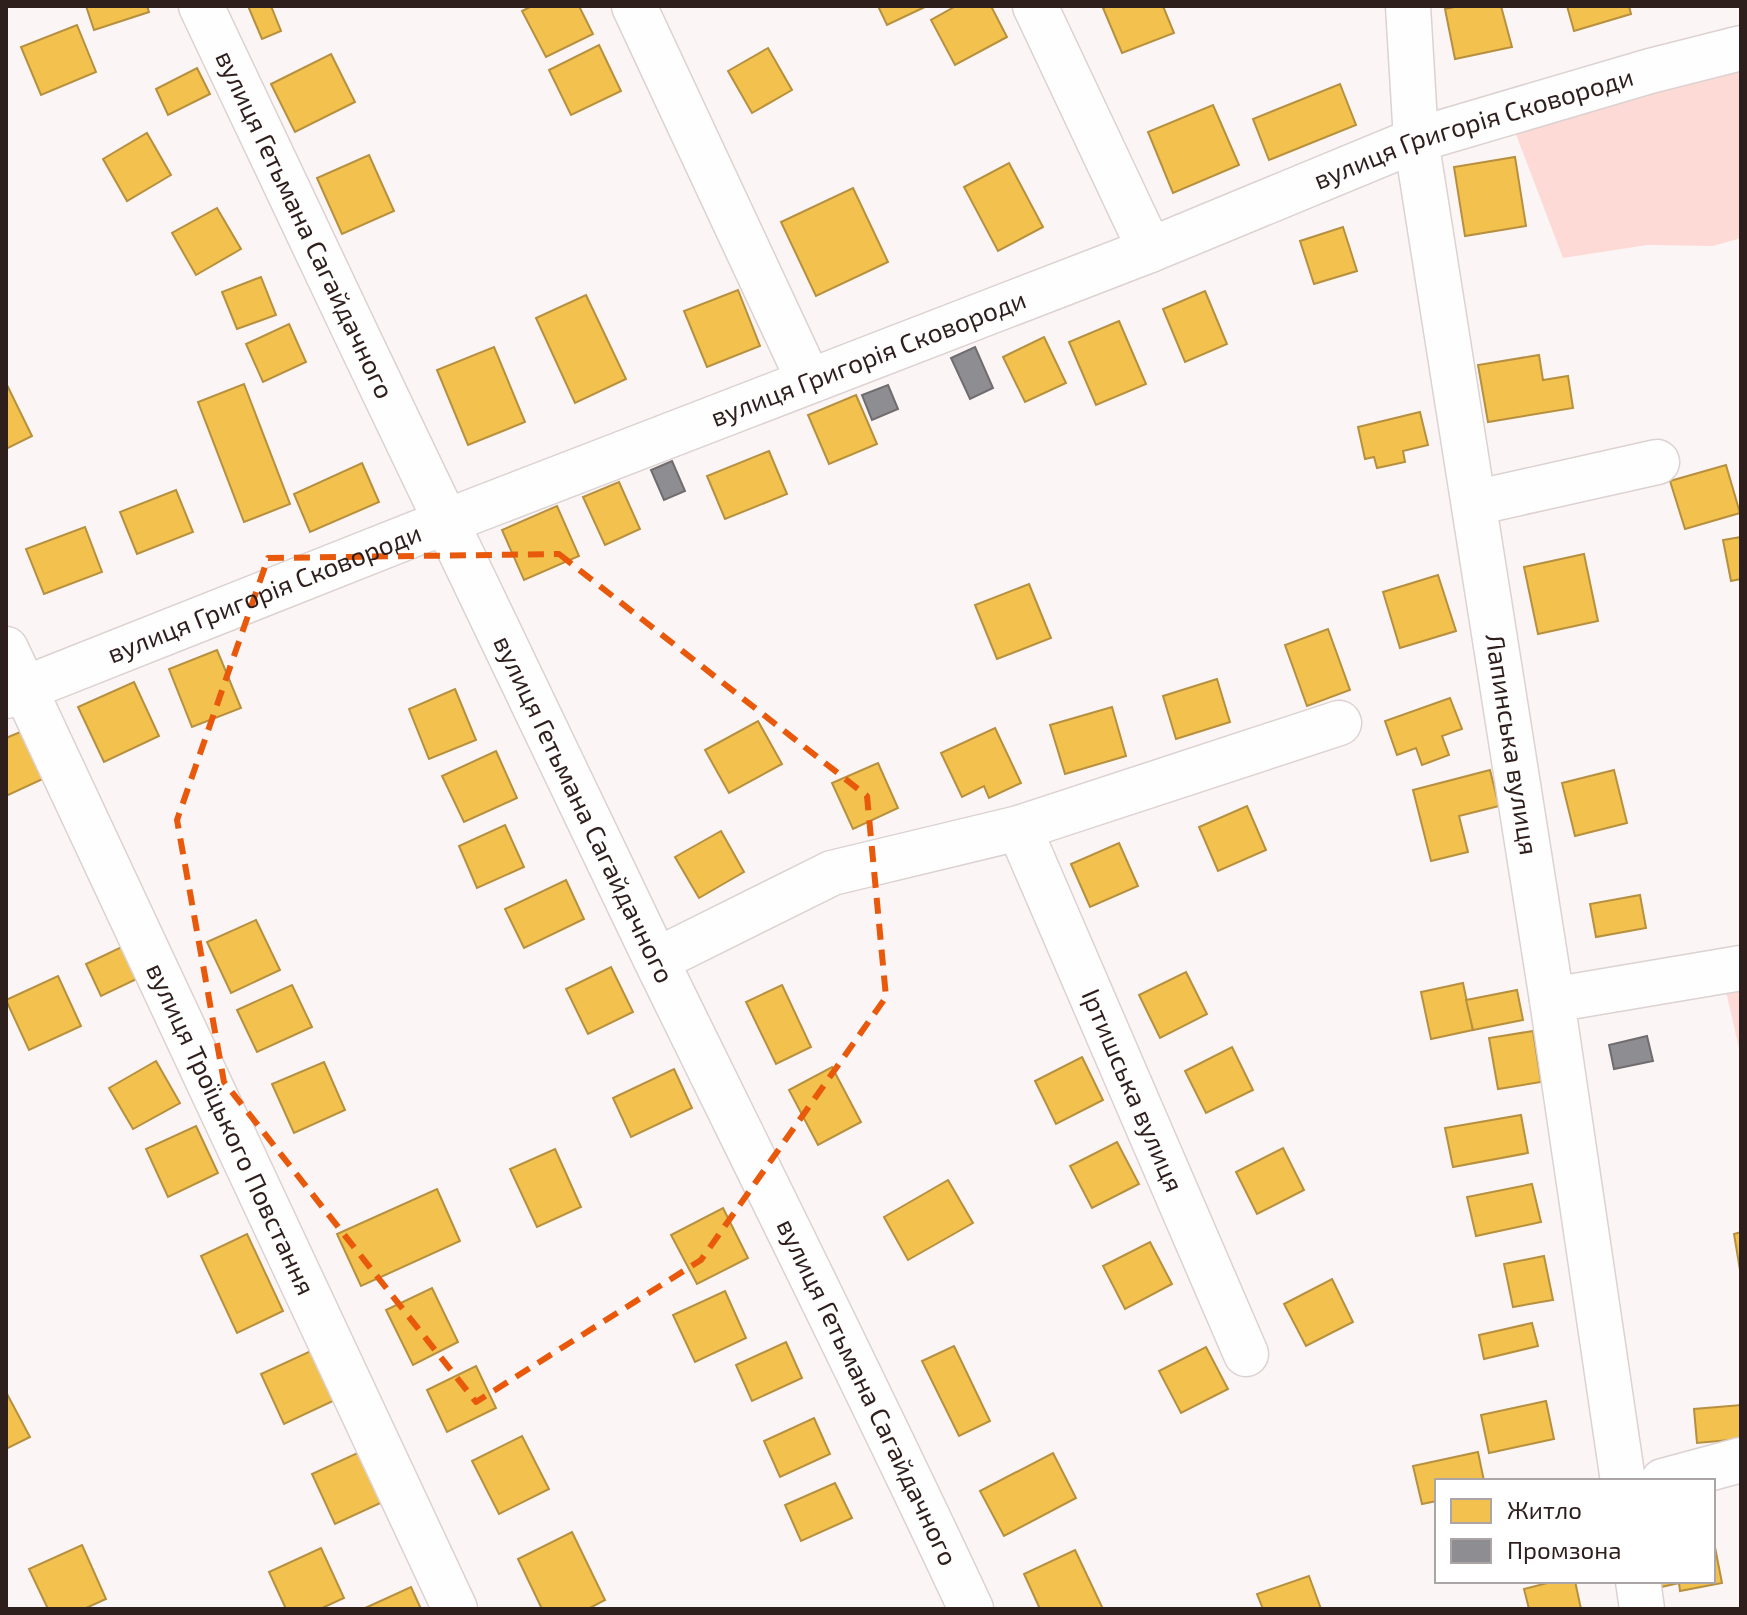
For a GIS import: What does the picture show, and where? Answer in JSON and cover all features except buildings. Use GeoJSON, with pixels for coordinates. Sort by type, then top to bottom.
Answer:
{"type":"FeatureCollection","features":[{"type":"Feature","properties":{"kind":"street","name":"вулиця Гетьмана Сагайдачного"},"geometry":{"type":"LineString","coordinates":[[201,6],[445,522],[904,1465],[971,1609]]}},
{"type":"Feature","properties":{"kind":"street"},"geometry":{"type":"LineString","coordinates":[[634,6],[809,381]]}},
{"type":"Feature","properties":{"kind":"street"},"geometry":{"type":"LineString","coordinates":[[1035,6],[1150,250]]}},
{"type":"Feature","properties":{"kind":"street","name":"Лапинська вулиця"},"geometry":{"type":"LineString","coordinates":[[1408,6],[1416,140],[1552,1000],[1623,1479]]}},
{"type":"Feature","properties":{"kind":"street","name":"вулиця Григорія Сковороди"},"geometry":{"type":"LineString","coordinates":[[16,693],[445,522],[1150,250],[1416,140],[1650,71],[1741,48]]}},
{"type":"Feature","properties":{"kind":"street"},"geometry":{"type":"LineString","coordinates":[[1474,503],[1657,462]]}},
{"type":"Feature","properties":{"kind":"street","name":"вулиця Троїцького Повстання"},"geometry":{"type":"LineString","coordinates":[[6,649],[16,693],[455,1609]]}},
{"type":"Feature","properties":{"kind":"street"},"geometry":{"type":"LineString","coordinates":[[657,960],[832,873],[1019,828],[1339,723]]}},
{"type":"Feature","properties":{"kind":"street","name":"Іртишська вулиця"},"geometry":{"type":"LineString","coordinates":[[1019,828],[1246,1354]]}},
{"type":"Feature","properties":{"kind":"street"},"geometry":{"type":"LineString","coordinates":[[1552,1000],[1741,968]]}},
{"type":"Feature","properties":{"kind":"street"},"geometry":{"type":"LineString","coordinates":[[1670,1479],[1741,1460]]}},
{"type":"Feature","properties":{"kind":"street"},"geometry":{"type":"LineString","coordinates":[[1638,1583],[1642,1609]]}},
{"type":"Feature","properties":{"kind":"highlighted area"},"geometry":{"type":"Polygon","coordinates":[[[559,554],[867,796],[886,997],[701,1260],[476,1402],[224,1082],[177,820],[268,558],[559,554]]]}},
{"type":"Feature","properties":{"kind":"shaded area"},"geometry":{"type":"Polygon","coordinates":[[[1741,64],[1741,238],[1713,246],[1647,245],[1563,258],[1512,124],[1741,64]]]}},
{"type":"Feature","properties":{"kind":"shaded area"},"geometry":{"type":"Polygon","coordinates":[[[1741,984],[1741,1057],[1725,987],[1741,984]]]}}]}
